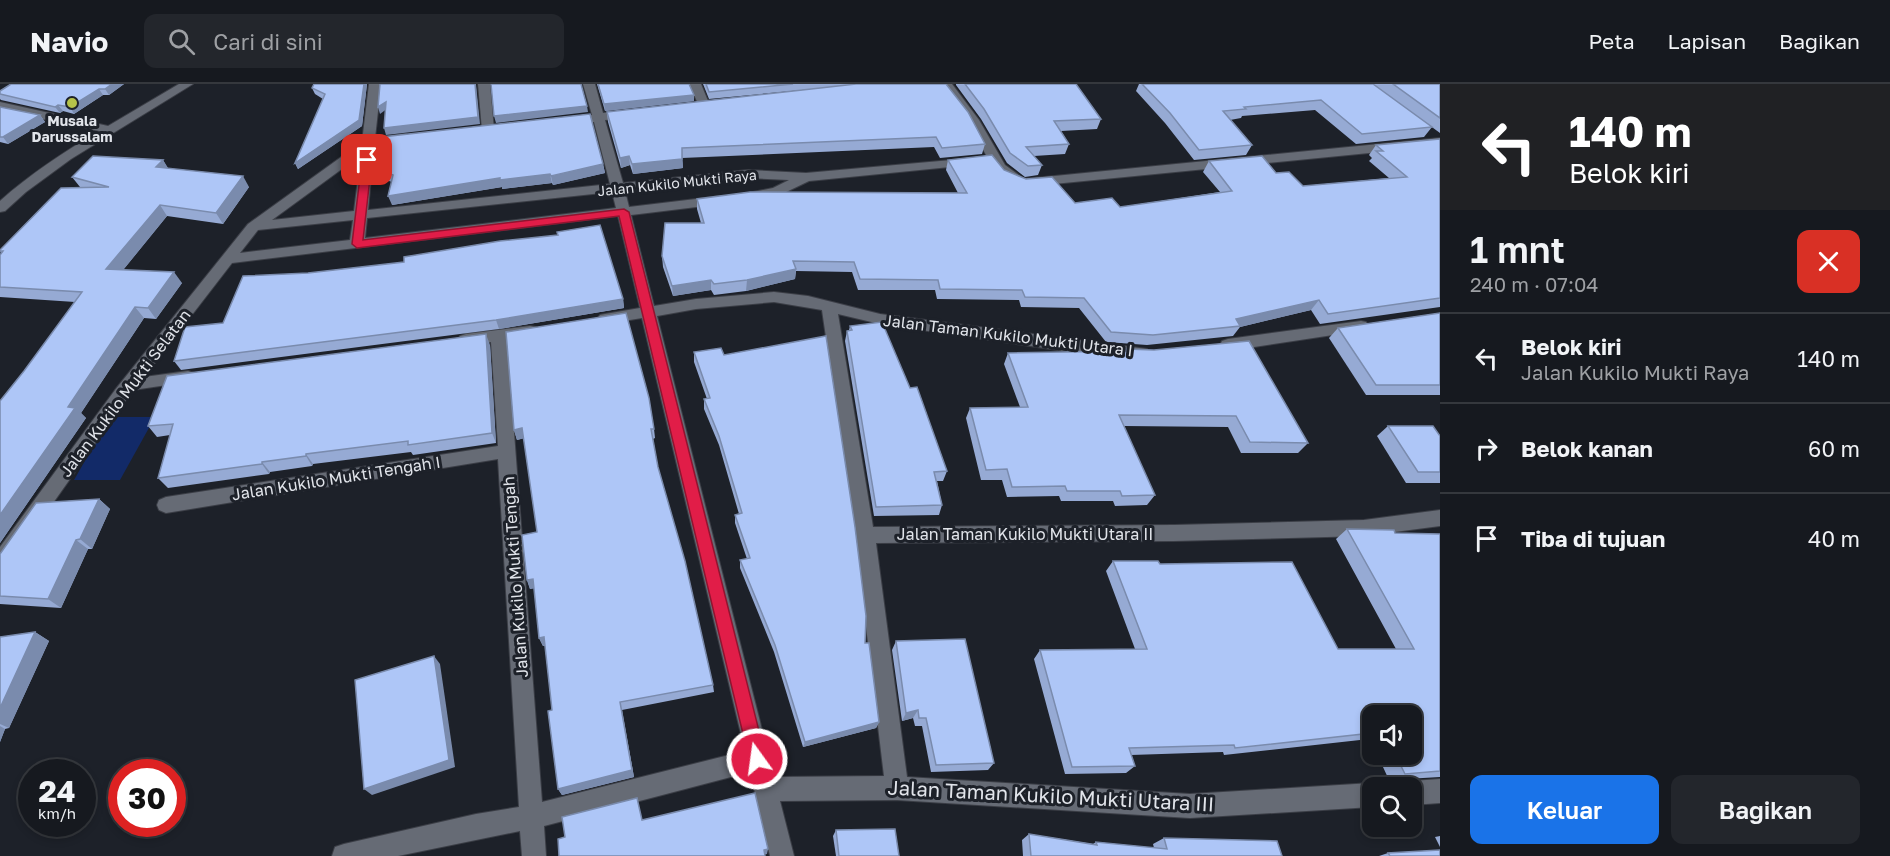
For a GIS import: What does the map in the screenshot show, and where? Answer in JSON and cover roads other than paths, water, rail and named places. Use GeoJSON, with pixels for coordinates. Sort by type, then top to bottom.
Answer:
{"type":"FeatureCollection","features":[{"type":"Feature","properties":{"kind":"street"},"geometry":{"type":"LineString","coordinates":[[0,208],[18,190],[46,169],[187,84]]}},
{"type":"Feature","properties":{"kind":"street"},"geometry":{"type":"LineString","coordinates":[[357,244],[375,84]]}},
{"type":"Feature","properties":{"kind":"street"},"geometry":{"type":"LineString","coordinates":[[484,84],[487,130]]}},
{"type":"Feature","properties":{"kind":"street"},"geometry":{"type":"LineString","coordinates":[[589,84],[618,188],[782,856]]}},
{"type":"Feature","properties":{"kind":"street"},"geometry":{"type":"LineString","coordinates":[[695,84],[699,106],[719,104]]}},
{"type":"Feature","properties":{"kind":"street"},"geometry":{"type":"LineString","coordinates":[[946,84],[977,126],[994,159],[1010,178],[1029,183],[1440,142]]}},
{"type":"Feature","properties":{"kind":"street"},"geometry":{"type":"LineString","coordinates":[[0,106],[110,130]]}},
{"type":"Feature","properties":{"kind":"street"},"geometry":{"type":"LineString","coordinates":[[554,122],[642,112]]}},
{"type":"Feature","properties":{"kind":"street"},"geometry":{"type":"LineString","coordinates":[[1423,128],[1440,142]]}},
{"type":"Feature","properties":{"kind":"street"},"geometry":{"type":"LineString","coordinates":[[370,142],[417,137]]}},
{"type":"Feature","properties":{"kind":"street","name":"Jalan Kukilo Mukti Selatan"},"geometry":{"type":"LineString","coordinates":[[0,561],[128,385],[252,226],[370,142]]}},
{"type":"Feature","properties":{"kind":"street"},"geometry":{"type":"LineString","coordinates":[[806,177],[994,159]]}},
{"type":"Feature","properties":{"kind":"street","name":"Jalan Kukilo Mukti Raya"},"geometry":{"type":"LineString","coordinates":[[252,226],[748,174],[806,177]]}},
{"type":"Feature","properties":{"kind":"street","name":"Jalan Kukilo Mukti Raya"},"geometry":{"type":"LineString","coordinates":[[228,259],[760,195],[777,191],[806,177]]}},
{"type":"Feature","properties":{"kind":"street","name":"Jalan Taman Kukilo Mukti Utara I"},"geometry":{"type":"LineString","coordinates":[[591,322],[728,300],[774,297],[808,301],[880,319],[1099,350],[1159,352]]}},
{"type":"Feature","properties":{"kind":"street"},"geometry":{"type":"LineString","coordinates":[[829,307],[865,535],[897,788]]}},
{"type":"Feature","properties":{"kind":"street"},"geometry":{"type":"LineString","coordinates":[[1218,346],[1374,324]]}},
{"type":"Feature","properties":{"kind":"street"},"geometry":{"type":"LineString","coordinates":[[453,342],[545,329]]}},
{"type":"Feature","properties":{"kind":"street","name":"Jalan Kukilo Mukti Tengah"},"geometry":{"type":"LineString","coordinates":[[499,336],[534,856]]}},
{"type":"Feature","properties":{"kind":"street"},"geometry":{"type":"LineString","coordinates":[[128,385],[209,374]]}},
{"type":"Feature","properties":{"kind":"street","name":"Jalan Kukilo Mukti Tengah I"},"geometry":{"type":"LineString","coordinates":[[166,505],[507,451]]}},
{"type":"Feature","properties":{"kind":"street","name":"Jalan Taman Kukilo Mukti Utara II"},"geometry":{"type":"LineString","coordinates":[[865,535],[1174,533],[1364,528],[1440,518]]}},
{"type":"Feature","properties":{"kind":"street"},"geometry":{"type":"LineString","coordinates":[[344,856],[476,826],[531,817],[757,759]]}},
{"type":"Feature","properties":{"kind":"street","name":"Jalan Taman Kukilo Mukti Utara III"},"geometry":{"type":"LineString","coordinates":[[765,789],[897,788],[1190,806],[1362,796]]}},
{"type":"Feature","properties":{"kind":"street"},"geometry":{"type":"LineString","coordinates":[[1422,792],[1440,791]]}},
{"type":"Feature","properties":{"kind":"place","name":"Musala Darussalam"},"geometry":{"type":"Point","coordinates":[72,103]}}]}
